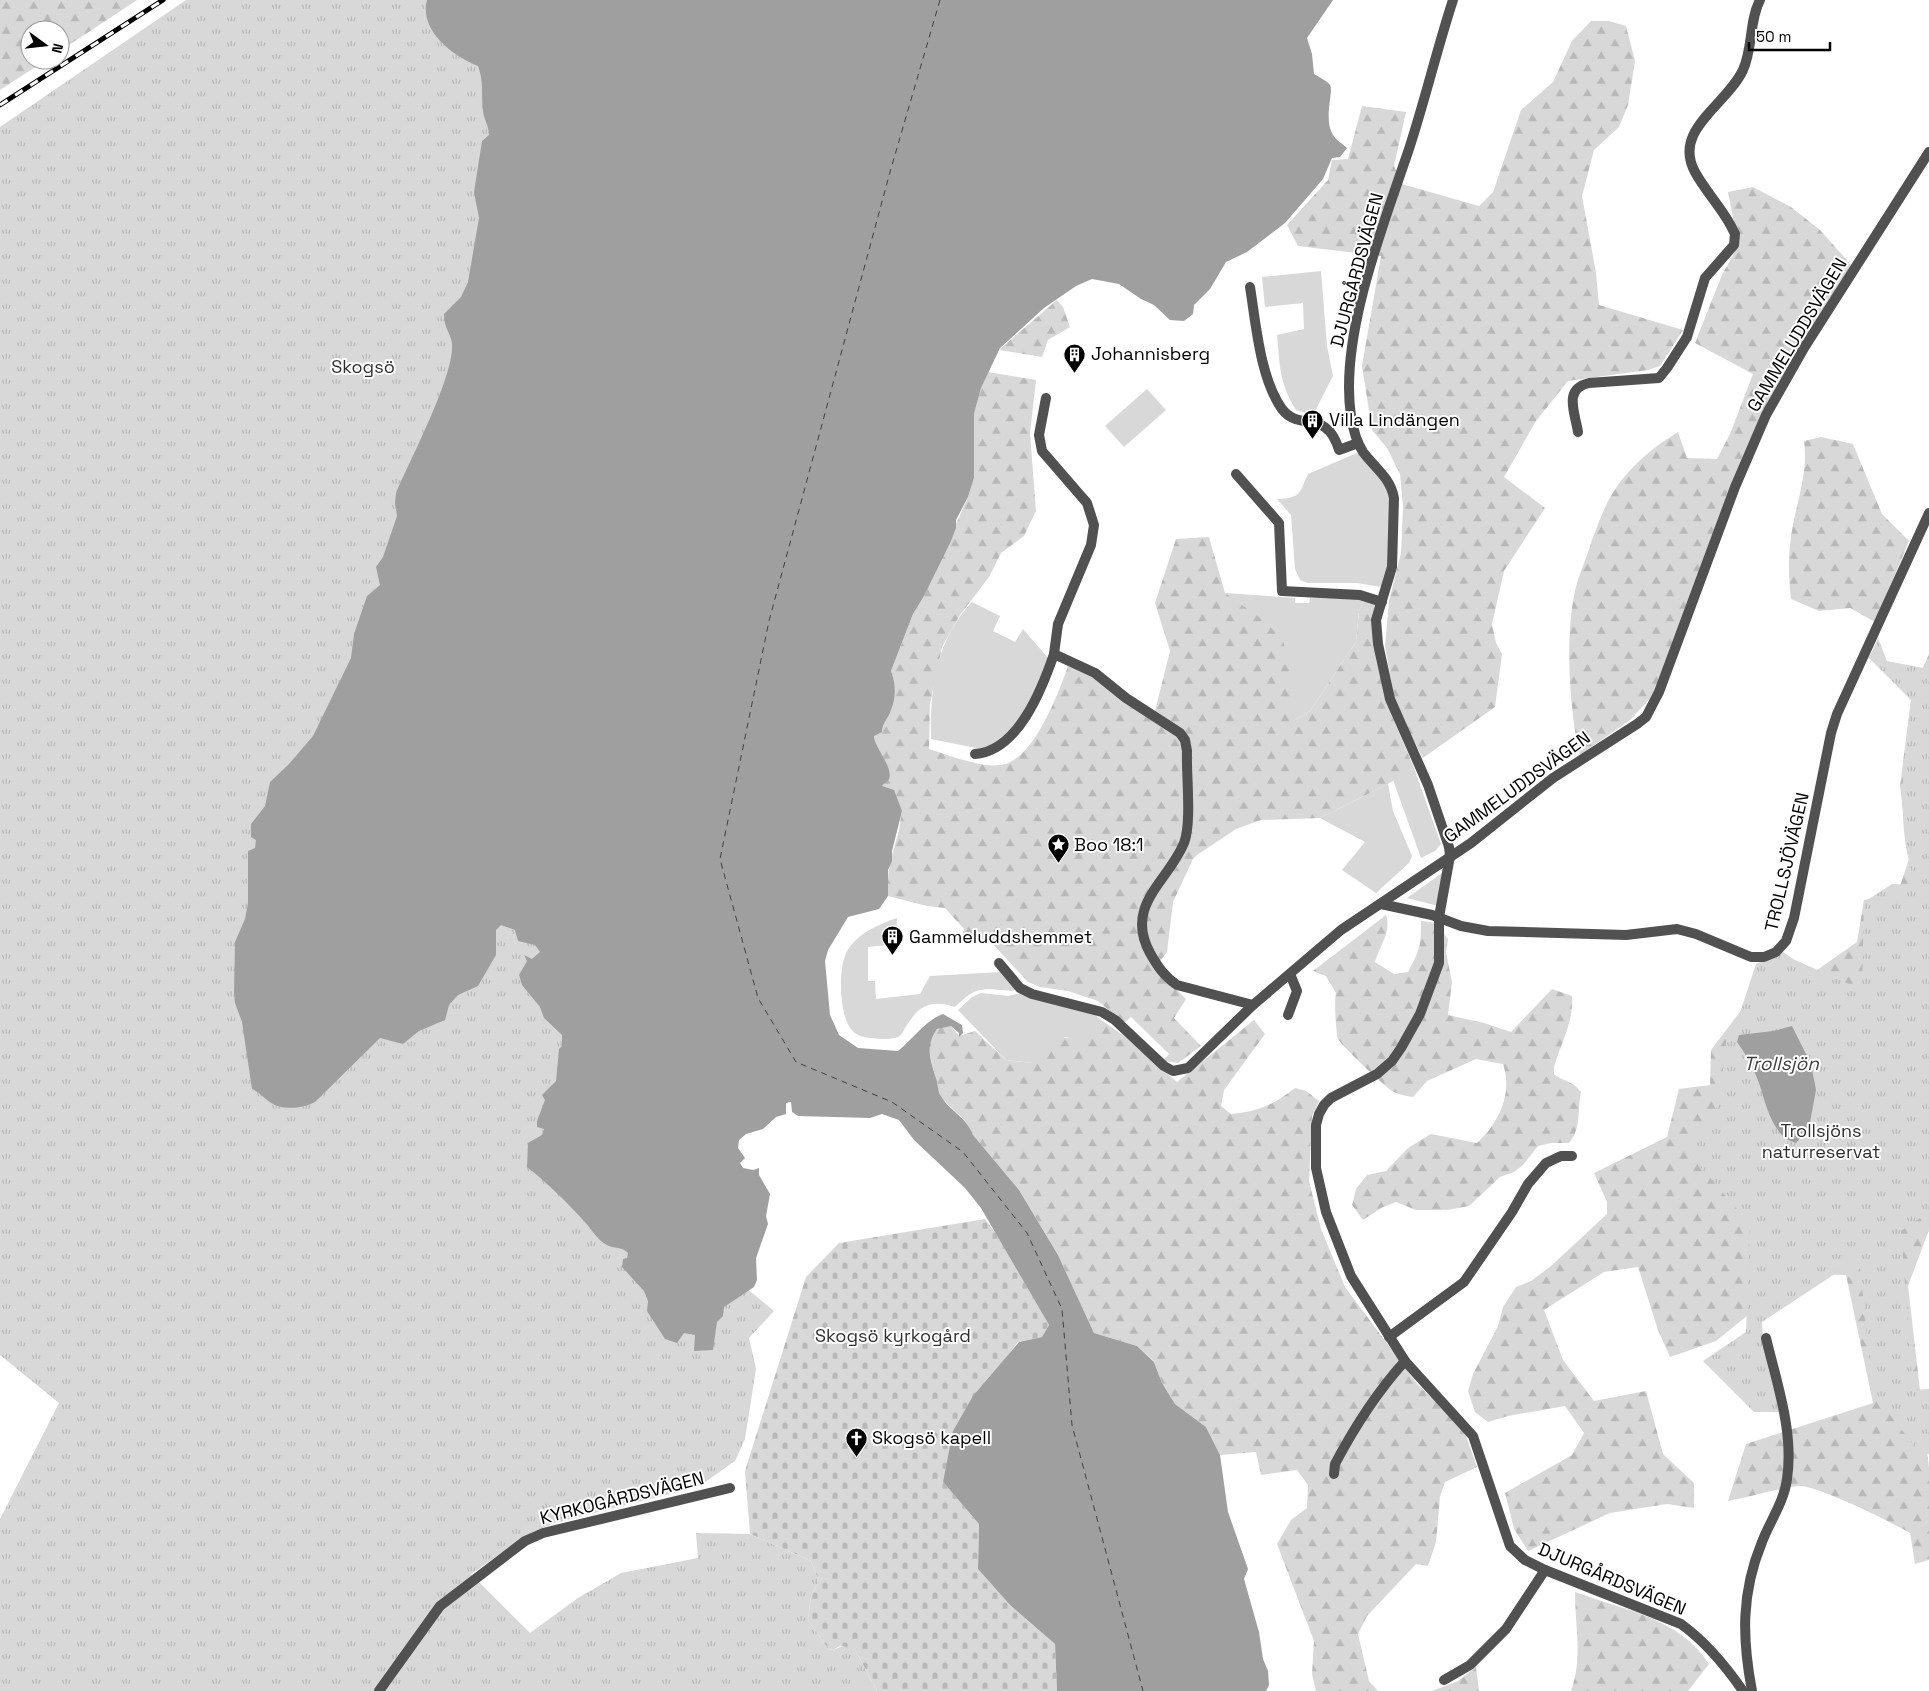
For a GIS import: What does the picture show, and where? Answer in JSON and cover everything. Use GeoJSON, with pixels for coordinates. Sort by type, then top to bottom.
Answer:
{"type":"FeatureCollection","features":[{"type":"Feature","properties":{"kind":"street","name":"DJURGÅRDSVÄGEN"},"geometry":{"type":"LineString","coordinates":[[1453,0],[1354,330],[1349,390],[1351,415],[1358,443],[1364,453],[1385,477],[1392,488],[1394,498],[1392,567],[1376,620],[1377,632],[1390,700],[1428,785],[1450,856],[1439,918],[1439,963],[1420,1014],[1402,1048],[1392,1061],[1377,1074],[1331,1098],[1319,1114],[1316,1125],[1316,1168],[1319,1189],[1334,1236],[1351,1276],[1389,1337],[1405,1361],[1473,1436],[1510,1546],[1525,1560],[1545,1570],[1681,1624],[1698,1636],[1720,1660],[1743,1691]]}},
{"type":"Feature","properties":{"kind":"street"},"geometry":{"type":"LineString","coordinates":[[1578,432],[1572,396],[1574,390],[1579,385],[1589,383],[1659,378],[1687,337],[1705,278],[1734,245],[1735,234],[1732,226],[1694,171],[1688,157],[1688,144],[1697,128],[1732,88],[1744,69],[1760,0]]}},
{"type":"Feature","properties":{"kind":"street","name":"GAMMELUDDSVÄGEN"},"geometry":{"type":"LineString","coordinates":[[999,963],[1020,988],[1032,994],[1102,1012],[1115,1020],[1164,1066],[1173,1071],[1188,1068],[1253,1005],[1341,930],[1471,843],[1553,778],[1646,717],[1659,692],[1735,487],[1766,415],[1804,348],[1929,152]]}},
{"type":"Feature","properties":{"kind":"street"},"geometry":{"type":"LineString","coordinates":[[1250,287],[1260,345],[1268,376],[1283,410],[1293,419],[1312,420],[1322,425],[1335,437],[1339,450],[1358,443]]}},
{"type":"Feature","properties":{"kind":"street"},"geometry":{"type":"LineString","coordinates":[[975,754],[990,752],[1012,735],[1038,697],[1054,654],[1058,624],[1091,545],[1094,524],[1087,503],[1042,451],[1039,435],[1046,398]]}},
{"type":"Feature","properties":{"kind":"street"},"geometry":{"type":"LineString","coordinates":[[1236,474],[1280,524],[1282,591],[1360,595],[1382,602]]}},
{"type":"Feature","properties":{"kind":"street","name":"TROLLSJÖVÄGEN"},"geometry":{"type":"LineString","coordinates":[[1381,904],[1439,918],[1461,926],[1488,931],[1626,935],[1677,929],[1696,934],[1751,957],[1764,957],[1776,952],[1786,941],[1794,918],[1831,733],[1837,714],[1929,512]]}},
{"type":"Feature","properties":{"kind":"street"},"geometry":{"type":"LineString","coordinates":[[1054,654],[1095,673],[1126,698],[1180,733],[1185,740],[1187,829],[1184,842],[1143,909],[1145,938],[1157,966],[1166,978],[1177,985],[1253,1005]]}},
{"type":"Feature","properties":{"kind":"street"},"geometry":{"type":"LineString","coordinates":[[1288,1015],[1297,991],[1290,974]]}},
{"type":"Feature","properties":{"kind":"street"},"geometry":{"type":"LineString","coordinates":[[1389,1337],[1464,1282],[1512,1212],[1528,1184],[1546,1163],[1561,1156],[1572,1156]]}},
{"type":"Feature","properties":{"kind":"street"},"geometry":{"type":"LineString","coordinates":[[1752,1691],[1744,1637],[1747,1593],[1762,1542],[1783,1496],[1789,1451],[1784,1415],[1766,1338]]}},
{"type":"Feature","properties":{"kind":"street"},"geometry":{"type":"LineString","coordinates":[[1334,1474],[1335,1464],[1365,1411],[1383,1386],[1405,1361]]}},
{"type":"Feature","properties":{"kind":"street","name":"KYRKOGÅRDSVÄGEN"},"geometry":{"type":"LineString","coordinates":[[379,1691],[440,1606],[525,1541],[543,1533],[730,1488]]}},
{"type":"Feature","properties":{"kind":"street"},"geometry":{"type":"LineString","coordinates":[[1444,1680],[1470,1665],[1506,1629],[1545,1570]]}},
{"type":"Feature","properties":{"kind":"green space"},"geometry":{"type":"Polygon","coordinates":[[[0,0],[137,0],[70,44],[70,20],[20,20],[20,70],[31,70],[0,90],[0,0]]]}},
{"type":"Feature","properties":{"kind":"green space","name":"Skogsö"},"geometry":{"type":"Polygon","coordinates":[[[186,0],[870,0],[700,1250],[774,1311],[749,1338],[756,1369],[745,1439],[735,1461],[698,1487],[555,1523],[532,1532],[471,1574],[530,1633],[578,1598],[621,1573],[698,1558],[696,1533],[750,1534],[811,1561],[819,1582],[811,1596],[808,1620],[828,1649],[833,1650],[843,1646],[855,1650],[877,1691],[0,1691],[0,1519],[59,1403],[0,1355],[0,127],[186,0]]]}},
{"type":"Feature","properties":{"kind":"green space"},"geometry":{"type":"Polygon","coordinates":[[[1591,21],[1609,21],[1626,26],[1635,61],[1628,105],[1619,127],[1594,150],[1582,196],[1596,273],[1599,305],[1683,330],[1660,366],[1648,370],[1568,381],[1536,421],[1504,477],[1545,508],[1504,571],[1492,624],[1496,643],[1502,654],[1495,707],[1423,758],[1396,707],[1385,646],[1389,601],[1401,553],[1403,506],[1400,474],[1387,448],[1372,430],[1362,366],[1381,256],[1298,246],[1287,225],[1328,180],[1332,160],[1348,159],[1362,106],[1406,112],[1394,166],[1402,184],[1479,206],[1493,192],[1521,110],[1553,82],[1572,41],[1591,21]]]}},
{"type":"Feature","properties":{"kind":"green space"},"geometry":{"type":"Polygon","coordinates":[[[1753,187],[1791,207],[1820,230],[1853,267],[1798,349],[1770,399],[1742,458],[1727,494],[1655,693],[1630,720],[1580,755],[1571,695],[1570,629],[1575,591],[1603,512],[1614,491],[1631,469],[1653,449],[1678,432],[1687,458],[1717,459],[1730,434],[1753,374],[1695,343],[1722,275],[1736,250],[1737,237],[1728,192],[1753,187]]]}},
{"type":"Feature","properties":{"kind":"green space"},"geometry":{"type":"Polygon","coordinates":[[[1321,271],[1327,346],[1333,376],[1313,415],[1296,410],[1290,400],[1281,374],[1277,335],[1304,329],[1303,303],[1265,307],[1262,277],[1321,271]]]}},
{"type":"Feature","properties":{"kind":"green space"},"geometry":{"type":"Polygon","coordinates":[[[1057,300],[1063,307],[1070,327],[1048,340],[1042,357],[999,350],[1057,300]]]}},
{"type":"Feature","properties":{"kind":"green space"},"geometry":{"type":"Polygon","coordinates":[[[988,372],[1036,380],[1030,433],[1036,511],[1024,536],[1001,553],[989,577],[960,615],[942,647],[930,704],[929,749],[967,761],[988,765],[1005,764],[1016,759],[1036,736],[1044,722],[1059,691],[1068,666],[1091,675],[1153,719],[1170,651],[1155,603],[1176,539],[1209,537],[1225,593],[1266,622],[1283,641],[1288,658],[1293,721],[1310,711],[1356,642],[1359,611],[1365,599],[1378,605],[1375,650],[1389,709],[1414,768],[1388,784],[1320,818],[1261,820],[1236,829],[1193,859],[1173,902],[1167,952],[1155,968],[1186,999],[1174,1018],[1201,1046],[1178,1063],[1163,1061],[1169,1054],[1131,1017],[1124,1023],[1098,1001],[1068,991],[1040,987],[1028,982],[990,941],[962,935],[964,929],[945,908],[927,906],[888,896],[889,872],[902,811],[882,786],[888,780],[873,741],[875,734],[887,718],[892,705],[894,684],[891,671],[913,614],[924,596],[968,497],[974,478],[974,414],[981,388],[988,372]]]}},
{"type":"Feature","properties":{"kind":"green space"},"geometry":{"type":"Polygon","coordinates":[[[1147,389],[1166,410],[1124,447],[1105,426],[1147,389]]]}},
{"type":"Feature","properties":{"kind":"green space"},"geometry":{"type":"Polygon","coordinates":[[[1821,437],[1853,444],[1882,514],[1909,541],[1875,622],[1850,608],[1819,611],[1791,599],[1789,552],[1803,481],[1804,441],[1821,437]]]}},
{"type":"Feature","properties":{"kind":"green space"},"geometry":{"type":"Polygon","coordinates":[[[1357,453],[1380,476],[1389,493],[1391,518],[1385,581],[1381,587],[1357,583],[1308,583],[1300,580],[1295,569],[1291,515],[1277,499],[1295,496],[1301,490],[1308,474],[1357,453]]]}},
{"type":"Feature","properties":{"kind":"green space"},"geometry":{"type":"Polygon","coordinates":[[[1225,593],[1295,598],[1295,603],[1309,603],[1310,598],[1365,599],[1359,611],[1356,642],[1310,711],[1293,721],[1225,593]]]}},
{"type":"Feature","properties":{"kind":"green space"},"geometry":{"type":"Polygon","coordinates":[[[972,602],[1000,616],[993,631],[1015,642],[1023,629],[1049,659],[1032,698],[1017,722],[1008,733],[986,750],[931,739],[934,683],[943,649],[950,632],[972,602]]]}},
{"type":"Feature","properties":{"kind":"green space","name":"Trollsjöns naturreservat"},"geometry":{"type":"Polygon","coordinates":[[[1878,638],[1887,661],[1929,669],[1929,1212],[1901,1231],[1913,1390],[1929,1389],[1929,1454],[1921,1454],[1873,1393],[1859,1258],[1762,1322],[1763,1340],[1780,1412],[1754,1412],[1703,1361],[1746,1332],[1750,1224],[1683,1147],[1719,1105],[1727,1034],[1737,1022],[1756,964],[1783,952],[1793,959],[1862,990],[1864,902],[1892,884],[1916,885],[1909,862],[1903,816],[1904,770],[1911,700],[1869,658],[1878,638]]]}},
{"type":"Feature","properties":{"kind":"green space"},"geometry":{"type":"Polygon","coordinates":[[[1929,654],[1929,1230],[1908,1286],[1929,1468],[1929,1560],[1915,1564],[1910,1533],[1855,1505],[1809,1487],[1791,1487],[1728,1501],[1746,1444],[1873,1403],[1846,1275],[1799,1274],[1716,1341],[1670,1357],[1658,1330],[1638,1267],[1604,1272],[1544,1310],[1563,1360],[1594,1401],[1646,1391],[1663,1454],[1694,1483],[1694,1508],[1667,1504],[1610,1513],[1528,1551],[1514,1529],[1505,1493],[1572,1455],[1584,1433],[1565,1406],[1508,1416],[1488,1422],[1475,1412],[1468,1391],[1473,1374],[1498,1326],[1503,1307],[1516,1287],[1531,1281],[1551,1266],[1607,1214],[1607,1202],[1594,1173],[1667,1137],[1679,1089],[1710,1085],[1711,1050],[1749,1000],[1810,975],[1857,942],[1864,900],[1898,892],[1909,859],[1900,786],[1912,692],[1929,654]]]}},
{"type":"Feature","properties":{"kind":"green space"},"geometry":{"type":"Polygon","coordinates":[[[1414,768],[1441,844],[1435,851],[1421,858],[1393,780],[1414,768]]]}},
{"type":"Feature","properties":{"kind":"green space"},"geometry":{"type":"Polygon","coordinates":[[[1388,784],[1393,811],[1412,856],[1409,863],[1376,893],[1342,870],[1365,842],[1320,818],[1388,784]]]}},
{"type":"Feature","properties":{"kind":"green space"},"geometry":{"type":"Polygon","coordinates":[[[1442,873],[1438,906],[1407,898],[1442,873]]]}},
{"type":"Feature","properties":{"kind":"green space"},"geometry":{"type":"Polygon","coordinates":[[[1386,915],[1386,933],[1375,962],[1394,974],[1408,972],[1419,948],[1421,921],[1436,923],[1448,939],[1446,952],[1452,982],[1448,1015],[1484,1023],[1511,1032],[1552,989],[1572,996],[1569,1023],[1554,1067],[1554,1074],[1574,1085],[1581,1092],[1576,1131],[1569,1143],[1551,1143],[1538,1146],[1523,1165],[1514,1172],[1500,1177],[1469,1206],[1447,1210],[1416,1210],[1396,1202],[1381,1208],[1363,1220],[1352,1205],[1356,1189],[1367,1175],[1386,1171],[1408,1148],[1431,1134],[1477,1143],[1498,1117],[1505,1097],[1506,1086],[1503,1064],[1476,1059],[1427,1081],[1413,1097],[1401,1095],[1383,1083],[1338,1039],[1335,1016],[1336,993],[1326,976],[1313,971],[1386,915]]]}},
{"type":"Feature","properties":{"kind":"green space"},"geometry":{"type":"Polygon","coordinates":[[[897,918],[896,944],[868,947],[868,981],[875,981],[876,999],[920,994],[930,976],[1000,972],[1016,989],[1012,991],[980,990],[969,995],[955,1007],[933,1004],[922,1008],[901,1034],[895,1038],[868,1038],[857,1034],[847,1022],[842,1001],[841,977],[845,955],[859,937],[877,926],[897,918]]]}},
{"type":"Feature","properties":{"kind":"green space"},"geometry":{"type":"Polygon","coordinates":[[[981,993],[1008,996],[1021,993],[1094,1014],[1103,1021],[1083,1040],[1065,1037],[1032,1063],[1006,1060],[958,1010],[972,997],[981,993]]]}},
{"type":"Feature","properties":{"kind":"green space"},"geometry":{"type":"Polygon","coordinates":[[[1254,1020],[1265,1034],[1224,1090],[1221,1106],[1231,1114],[1250,1111],[1280,1099],[1295,1088],[1306,1091],[1319,1101],[1312,1116],[1309,1181],[1321,1229],[1345,1287],[1418,1385],[1454,1419],[1466,1436],[1477,1467],[1445,1482],[1440,1497],[1436,1542],[1428,1566],[1416,1564],[1367,1616],[1358,1634],[1369,1681],[1378,1691],[1316,1691],[1312,1674],[1314,1641],[1277,1544],[1291,1520],[1307,1508],[1308,1485],[1297,1470],[1261,1475],[1256,1452],[1220,1455],[1206,1427],[1175,1404],[1162,1383],[1154,1361],[1137,1346],[1094,1333],[1058,1255],[1019,1190],[973,1135],[967,1123],[940,1094],[929,1046],[934,1032],[951,1026],[959,1036],[975,1031],[1006,1060],[1032,1063],[1042,1049],[1052,1041],[1065,1038],[1083,1039],[1103,1021],[1124,1036],[1177,1082],[1254,1020]]]}},
{"type":"Feature","properties":{"kind":"green space","name":"Skogsö kyrkogård"},"geometry":{"type":"Polygon","coordinates":[[[985,1219],[997,1235],[1049,1325],[1042,1337],[1018,1342],[1002,1363],[943,1482],[979,1524],[978,1569],[1010,1605],[1055,1644],[1057,1691],[877,1691],[855,1650],[840,1646],[833,1650],[828,1649],[808,1620],[811,1596],[819,1582],[811,1561],[750,1534],[745,1471],[806,1277],[839,1243],[985,1219]]]}},
{"type":"Feature","properties":{"kind":"green space"},"geometry":{"type":"Polygon","coordinates":[[[1575,1592],[1650,1618],[1667,1626],[1697,1648],[1709,1664],[1688,1691],[1571,1691],[1575,1679],[1578,1655],[1575,1592]]]}},
{"type":"Feature","properties":{"kind":"green space"},"geometry":{"type":"Polygon","coordinates":[[[1476,1667],[1479,1691],[1432,1691],[1458,1681],[1476,1667]]]}},
{"type":"Feature","properties":{"kind":"water"},"geometry":{"type":"Polygon","coordinates":[[[427,0],[1333,0],[1307,38],[1312,54],[1314,74],[1327,82],[1331,88],[1330,129],[1334,137],[1347,148],[1340,157],[1332,158],[1323,179],[1285,223],[1247,252],[1226,262],[1210,289],[1194,305],[1193,314],[1184,321],[1170,320],[1154,305],[1141,299],[1119,284],[1092,279],[1076,286],[1044,308],[1000,348],[981,388],[974,414],[974,478],[968,497],[956,520],[956,528],[951,541],[913,614],[891,671],[895,685],[893,705],[882,732],[874,736],[887,764],[890,776],[888,781],[882,786],[894,790],[902,811],[892,851],[892,861],[888,870],[888,896],[879,909],[848,917],[828,950],[825,961],[830,1015],[839,1035],[858,1048],[898,1051],[931,1020],[943,1014],[962,1025],[963,1033],[959,1037],[959,1033],[951,1026],[937,1029],[931,1042],[931,1061],[940,1094],[966,1123],[973,1135],[1019,1190],[1058,1255],[1094,1333],[1137,1346],[1154,1362],[1162,1383],[1175,1404],[1206,1427],[1220,1455],[1228,1512],[1248,1569],[1244,1579],[1259,1632],[1263,1659],[1268,1671],[1269,1685],[1266,1691],[1057,1691],[1055,1644],[1010,1605],[978,1569],[979,1524],[943,1482],[953,1431],[973,1396],[1019,1342],[1042,1337],[1049,1325],[981,1208],[965,1188],[914,1140],[899,1120],[882,1114],[870,1118],[798,1116],[792,1112],[791,1102],[786,1103],[786,1114],[776,1117],[763,1129],[746,1134],[739,1140],[738,1148],[745,1158],[740,1163],[743,1168],[753,1170],[759,1168],[759,1175],[770,1194],[766,1216],[768,1224],[756,1258],[757,1280],[754,1287],[724,1307],[723,1316],[717,1322],[713,1350],[694,1351],[695,1335],[684,1333],[677,1343],[665,1339],[647,1311],[648,1301],[644,1291],[622,1267],[623,1259],[627,1258],[628,1253],[623,1249],[607,1245],[600,1240],[563,1199],[527,1167],[528,1143],[542,1135],[544,1129],[537,1127],[537,1121],[545,1100],[542,1095],[556,1081],[562,1035],[544,1018],[540,1007],[522,985],[519,975],[527,961],[524,955],[532,959],[540,952],[535,945],[518,941],[515,930],[501,925],[496,930],[496,955],[478,986],[458,995],[449,1005],[445,1020],[419,1031],[403,1044],[380,1038],[315,1102],[295,1108],[280,1107],[252,1089],[242,1022],[235,1003],[234,993],[235,942],[245,919],[248,903],[248,851],[255,848],[256,840],[251,837],[251,824],[265,806],[270,782],[289,764],[313,736],[351,658],[354,634],[367,596],[380,585],[376,567],[383,557],[397,516],[396,493],[439,396],[451,357],[452,343],[444,314],[461,297],[468,282],[479,218],[474,192],[482,141],[489,135],[483,111],[480,72],[478,66],[458,56],[440,41],[433,32],[428,22],[427,0]]]}},
{"type":"Feature","properties":{"kind":"water","name":"Trollsjön"},"geometry":{"type":"Polygon","coordinates":[[[1792,1026],[1811,1064],[1816,1090],[1809,1128],[1796,1143],[1784,1137],[1774,1124],[1755,1072],[1737,1042],[1739,1035],[1773,1031],[1792,1026]]]}},
{"type":"Feature","properties":{"kind":"ferry route"},"geometry":{"type":"LineString","coordinates":[[940,0],[890,172],[769,621],[720,859],[758,998],[796,1062],[892,1102],[963,1152],[1027,1233],[1062,1309],[1072,1425],[1143,1691]]}},
{"type":"Feature","properties":{"kind":"railway"},"geometry":{"type":"LineString","coordinates":[[0,105],[163,0]]}},
{"type":"Feature","properties":{"kind":"place","name":"Johannisberg"},"geometry":{"type":"Point","coordinates":[1075,373]}},
{"type":"Feature","properties":{"kind":"place","name":"Villa Lindängen"},"geometry":{"type":"Point","coordinates":[1313,439]}},
{"type":"Feature","properties":{"kind":"place","name":"Boo 18:1"},"geometry":{"type":"Point","coordinates":[1058,864]}},
{"type":"Feature","properties":{"kind":"place","name":"Gammeluddshemmet"},"geometry":{"type":"Point","coordinates":[893,956]}},
{"type":"Feature","properties":{"kind":"place","name":"Skogsö kapell"},"geometry":{"type":"Point","coordinates":[856,1457]}}]}
